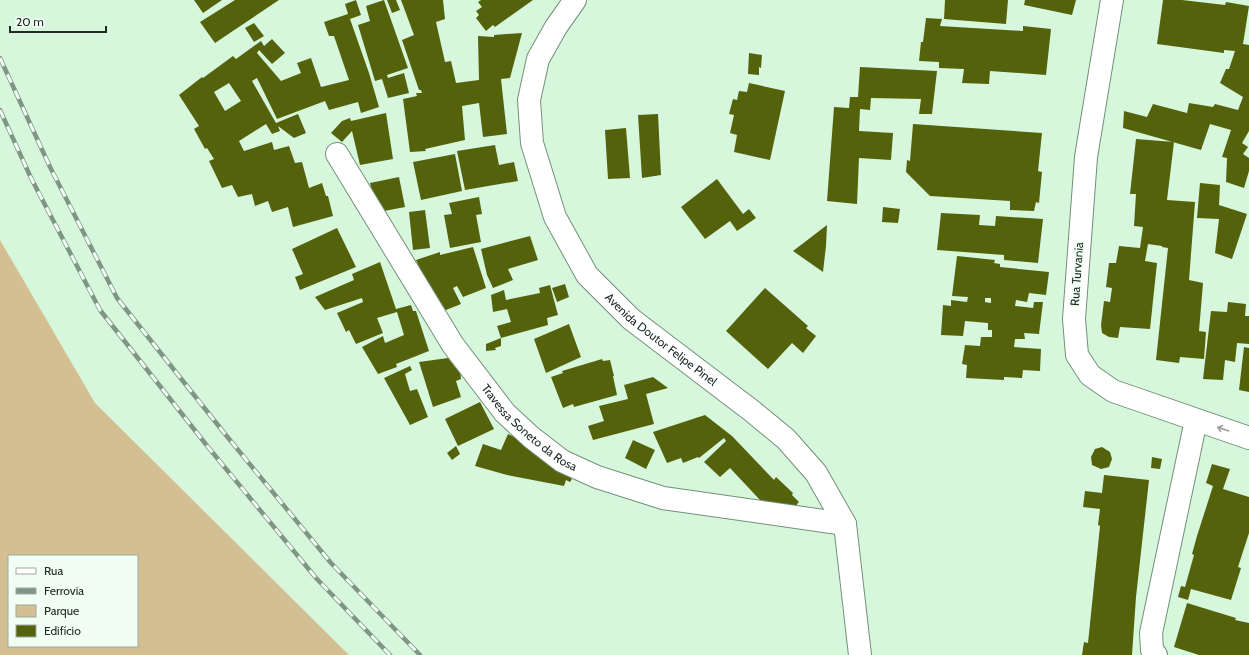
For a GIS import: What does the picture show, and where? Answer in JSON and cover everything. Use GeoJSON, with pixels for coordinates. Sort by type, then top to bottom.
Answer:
{"type":"FeatureCollection","features":[{"type":"Feature","properties":{"kind":"street","name":"Avenida Doutor Felipe Pinel"},"geometry":{"type":"LineString","coordinates":[[575,0],[556,27],[538,59],[529,100],[532,143],[555,218],[587,274],[631,319],[752,411],[786,439],[816,473],[845,524],[860,655]]}},
{"type":"Feature","properties":{"kind":"street","name":"Rua Turvania"},"geometry":{"type":"LineString","coordinates":[[1112,0],[1086,157],[1074,319],[1077,355],[1090,375],[1113,391],[1249,438]]}},
{"type":"Feature","properties":{"kind":"street","name":"Travessa Soneto da Rosa"},"geometry":{"type":"LineString","coordinates":[[337,154],[453,345],[504,413],[531,437],[562,461],[597,477],[663,498],[845,524]]}},
{"type":"Feature","properties":{"kind":"street"},"geometry":{"type":"LineString","coordinates":[[1156,655],[1152,650],[1151,634],[1196,420]]}},
{"type":"Feature","properties":{"kind":"green space"},"geometry":{"type":"Polygon","coordinates":[[[0,240],[95,403],[349,655],[0,655],[0,240]]]}},
{"type":"Feature","properties":{"kind":"building"},"geometry":{"type":"Polygon","coordinates":[[[194,0],[222,0],[203,13],[194,0]]]}},
{"type":"Feature","properties":{"kind":"building"},"geometry":{"type":"Polygon","coordinates":[[[235,0],[279,0],[215,43],[200,22],[235,0]]]}},
{"type":"Feature","properties":{"kind":"building"},"geometry":{"type":"Polygon","coordinates":[[[356,0],[361,15],[350,19],[379,107],[361,113],[358,102],[329,110],[325,101],[277,119],[257,78],[252,81],[276,123],[298,114],[306,133],[294,138],[278,126],[280,131],[272,134],[266,124],[239,141],[244,151],[272,142],[274,150],[289,146],[295,163],[302,162],[309,188],[322,183],[326,196],[328,196],[333,216],[293,227],[288,207],[272,212],[268,201],[255,206],[252,194],[238,197],[232,185],[222,188],[209,161],[214,159],[207,148],[205,149],[194,129],[199,126],[179,95],[233,56],[236,59],[261,41],[264,46],[272,39],[285,53],[272,64],[259,50],[257,53],[281,81],[301,73],[297,63],[311,58],[321,87],[349,80],[334,36],[329,36],[324,22],[348,14],[345,4],[356,0]],[[229,83],[214,92],[225,111],[241,101],[229,83]]]}},
{"type":"Feature","properties":{"kind":"building"},"geometry":{"type":"Polygon","coordinates":[[[384,0],[408,68],[387,75],[388,78],[404,73],[409,93],[388,98],[382,79],[375,81],[358,25],[370,21],[366,6],[384,0]]]}},
{"type":"Feature","properties":{"kind":"building"},"geometry":{"type":"Polygon","coordinates":[[[387,0],[396,0],[400,10],[392,13],[387,0]]]}},
{"type":"Feature","properties":{"kind":"building"},"geometry":{"type":"Polygon","coordinates":[[[401,0],[443,0],[445,19],[436,22],[445,62],[451,61],[456,83],[479,80],[478,36],[494,37],[494,35],[522,33],[510,78],[501,79],[507,134],[483,137],[479,103],[462,106],[465,140],[425,149],[426,151],[410,152],[403,99],[417,96],[416,93],[422,93],[421,90],[419,90],[402,40],[414,35],[401,0]]]}},
{"type":"Feature","properties":{"kind":"building"},"geometry":{"type":"Polygon","coordinates":[[[481,0],[533,0],[495,27],[493,25],[486,31],[476,18],[479,15],[476,11],[482,7],[478,2],[481,0]]]}},
{"type":"Feature","properties":{"kind":"building"},"geometry":{"type":"Polygon","coordinates":[[[945,0],[1008,0],[1006,24],[944,19],[945,0]]]}},
{"type":"Feature","properties":{"kind":"building"},"geometry":{"type":"Polygon","coordinates":[[[1025,0],[1076,0],[1072,15],[1024,5],[1025,0]]]}},
{"type":"Feature","properties":{"kind":"building"},"geometry":{"type":"Polygon","coordinates":[[[1163,0],[1182,0],[1225,5],[1226,2],[1249,6],[1243,44],[1249,45],[1249,131],[1242,143],[1248,147],[1243,154],[1249,158],[1249,171],[1244,188],[1226,182],[1227,158],[1222,157],[1231,130],[1210,124],[1201,150],[1123,128],[1124,111],[1147,117],[1153,104],[1187,113],[1189,103],[1213,107],[1215,104],[1238,110],[1243,97],[1220,83],[1226,69],[1229,69],[1235,51],[1224,50],[1224,53],[1157,44],[1163,0]]]}},
{"type":"Feature","properties":{"kind":"building"},"geometry":{"type":"Polygon","coordinates":[[[926,18],[942,19],[940,26],[1023,31],[1023,26],[1051,29],[1046,75],[990,71],[989,84],[962,83],[964,69],[939,68],[939,62],[919,61],[926,18]]]}},
{"type":"Feature","properties":{"kind":"building"},"geometry":{"type":"Polygon","coordinates":[[[254,23],[264,36],[254,42],[245,28],[254,23]]]}},
{"type":"Feature","properties":{"kind":"building"},"geometry":{"type":"Polygon","coordinates":[[[749,53],[762,55],[759,75],[748,74],[749,53]]]}},
{"type":"Feature","properties":{"kind":"building"},"geometry":{"type":"Polygon","coordinates":[[[860,67],[937,71],[932,114],[919,114],[921,99],[871,98],[870,110],[860,109],[859,131],[893,133],[891,160],[859,158],[857,204],[827,201],[834,107],[849,108],[850,97],[858,97],[860,67]]]}},
{"type":"Feature","properties":{"kind":"building"},"geometry":{"type":"Polygon","coordinates":[[[749,83],[785,91],[770,160],[734,152],[737,135],[730,133],[734,115],[729,114],[733,99],[737,100],[739,91],[747,92],[749,83]]]}},
{"type":"Feature","properties":{"kind":"building"},"geometry":{"type":"Polygon","coordinates":[[[386,113],[393,159],[360,165],[352,131],[342,142],[331,133],[342,121],[350,118],[351,121],[386,113]]]}},
{"type":"Feature","properties":{"kind":"building"},"geometry":{"type":"Polygon","coordinates":[[[658,114],[661,175],[642,178],[638,115],[658,114]]]}},
{"type":"Feature","properties":{"kind":"building"},"geometry":{"type":"Polygon","coordinates":[[[913,124],[1042,133],[1038,171],[1042,172],[1039,203],[1036,202],[1034,211],[1010,210],[1010,201],[930,196],[906,172],[907,160],[910,161],[913,124]]]}},
{"type":"Feature","properties":{"kind":"building"},"geometry":{"type":"Polygon","coordinates":[[[626,128],[630,178],[608,179],[605,130],[626,128]]]}},
{"type":"Feature","properties":{"kind":"building"},"geometry":{"type":"Polygon","coordinates":[[[1136,139],[1174,142],[1167,200],[1195,202],[1189,280],[1203,283],[1199,331],[1206,332],[1204,359],[1180,357],[1179,363],[1156,360],[1168,248],[1162,246],[1148,244],[1145,261],[1157,263],[1150,329],[1120,327],[1118,338],[1109,337],[1102,333],[1101,325],[1104,301],[1110,302],[1112,288],[1106,287],[1109,263],[1116,263],[1119,246],[1140,248],[1143,227],[1134,226],[1136,194],[1130,194],[1136,139]]]}},
{"type":"Feature","properties":{"kind":"building"},"geometry":{"type":"Polygon","coordinates":[[[495,145],[499,165],[514,162],[518,181],[465,190],[457,151],[495,145]]]}},
{"type":"Feature","properties":{"kind":"building"},"geometry":{"type":"Polygon","coordinates":[[[455,154],[462,191],[421,200],[413,162],[455,154]]]}},
{"type":"Feature","properties":{"kind":"building"},"geometry":{"type":"Polygon","coordinates":[[[399,177],[405,207],[379,212],[370,183],[399,177]]]}},
{"type":"Feature","properties":{"kind":"building"},"geometry":{"type":"Polygon","coordinates":[[[717,179],[743,214],[749,209],[756,218],[737,231],[730,221],[705,239],[681,207],[717,179]]]}},
{"type":"Feature","properties":{"kind":"building"},"geometry":{"type":"Polygon","coordinates":[[[1200,183],[1220,185],[1219,205],[1247,214],[1232,259],[1215,253],[1219,219],[1197,218],[1200,183]]]}},
{"type":"Feature","properties":{"kind":"building"},"geometry":{"type":"Polygon","coordinates":[[[479,197],[482,214],[476,215],[481,242],[450,248],[444,215],[452,214],[449,203],[479,197]]]}},
{"type":"Feature","properties":{"kind":"building"},"geometry":{"type":"Polygon","coordinates":[[[883,207],[900,209],[898,223],[882,222],[883,207]]]}},
{"type":"Feature","properties":{"kind":"building"},"geometry":{"type":"Polygon","coordinates":[[[425,210],[430,248],[413,250],[409,212],[425,210]]]}},
{"type":"Feature","properties":{"kind":"building"},"geometry":{"type":"Polygon","coordinates":[[[941,213],[980,215],[979,225],[995,226],[996,216],[1043,219],[1038,263],[1004,260],[1004,255],[937,250],[941,213]]]}},
{"type":"Feature","properties":{"kind":"building"},"geometry":{"type":"Polygon","coordinates":[[[827,225],[826,246],[823,272],[793,251],[827,225]]]}},
{"type":"Feature","properties":{"kind":"building"},"geometry":{"type":"Polygon","coordinates":[[[337,228],[356,267],[300,290],[295,277],[303,274],[292,249],[337,228]]]}},
{"type":"Feature","properties":{"kind":"building"},"geometry":{"type":"Polygon","coordinates":[[[530,236],[538,260],[508,269],[513,280],[493,288],[487,275],[481,249],[530,236]]]}},
{"type":"Feature","properties":{"kind":"building"},"geometry":{"type":"Polygon","coordinates":[[[473,247],[486,288],[463,297],[457,286],[453,288],[461,304],[441,312],[416,260],[440,252],[440,255],[473,247]]]}},
{"type":"Feature","properties":{"kind":"building"},"geometry":{"type":"Polygon","coordinates":[[[957,256],[995,260],[994,263],[1000,264],[1000,267],[1049,272],[1046,295],[1029,293],[1027,302],[1016,300],[1015,306],[1033,308],[1034,302],[1043,302],[1039,334],[1024,333],[1025,339],[1015,339],[1014,347],[1041,349],[1040,371],[1023,370],[1022,378],[1004,377],[1004,380],[966,378],[967,365],[962,364],[965,345],[980,346],[981,337],[992,337],[992,330],[988,330],[988,323],[965,321],[963,336],[941,335],[943,305],[951,306],[951,300],[967,302],[968,297],[952,296],[957,256]],[[985,298],[985,302],[991,303],[991,298],[985,298]]]}},
{"type":"Feature","properties":{"kind":"building"},"geometry":{"type":"Polygon","coordinates":[[[380,262],[396,309],[411,305],[413,311],[416,311],[429,351],[396,364],[397,367],[378,374],[362,347],[383,336],[385,343],[404,335],[397,312],[377,318],[383,333],[356,344],[349,330],[346,332],[337,313],[363,302],[362,298],[325,310],[315,297],[354,280],[352,274],[380,262]]]}},
{"type":"Feature","properties":{"kind":"building"},"geometry":{"type":"Polygon","coordinates":[[[565,284],[569,297],[557,302],[552,288],[565,284]]]}},
{"type":"Feature","properties":{"kind":"building"},"geometry":{"type":"Polygon","coordinates":[[[550,285],[558,315],[547,318],[548,325],[501,338],[497,326],[511,322],[507,309],[493,312],[491,295],[504,290],[506,300],[540,293],[539,288],[550,285]]]}},
{"type":"Feature","properties":{"kind":"building"},"geometry":{"type":"Polygon","coordinates":[[[765,288],[808,326],[806,328],[816,336],[803,353],[792,343],[768,369],[726,331],[765,288]]]}},
{"type":"Feature","properties":{"kind":"building"},"geometry":{"type":"Polygon","coordinates":[[[1228,302],[1246,304],[1245,316],[1249,316],[1249,344],[1237,343],[1235,362],[1225,360],[1223,380],[1203,379],[1211,311],[1227,312],[1228,302]]]}},
{"type":"Feature","properties":{"kind":"building"},"geometry":{"type":"Polygon","coordinates":[[[569,324],[581,357],[546,373],[534,339],[569,324]]]}},
{"type":"Feature","properties":{"kind":"building"},"geometry":{"type":"Polygon","coordinates":[[[501,338],[501,346],[495,348],[496,350],[486,351],[486,344],[501,338]]]}},
{"type":"Feature","properties":{"kind":"building"},"geometry":{"type":"Polygon","coordinates":[[[1244,347],[1249,348],[1249,392],[1239,390],[1244,347]]]}},
{"type":"Feature","properties":{"kind":"building"},"geometry":{"type":"Polygon","coordinates":[[[448,358],[455,367],[460,370],[461,379],[456,381],[461,397],[433,407],[419,362],[448,358]]]}},
{"type":"Feature","properties":{"kind":"building"},"geometry":{"type":"Polygon","coordinates":[[[602,359],[603,361],[610,360],[617,395],[574,407],[573,404],[563,408],[551,377],[563,373],[562,371],[602,359]]]}},
{"type":"Feature","properties":{"kind":"building"},"geometry":{"type":"Polygon","coordinates":[[[410,366],[412,370],[405,374],[410,391],[417,389],[428,417],[410,425],[384,378],[410,366]]]}},
{"type":"Feature","properties":{"kind":"building"},"geometry":{"type":"Polygon","coordinates":[[[653,377],[668,388],[646,394],[654,424],[593,440],[588,426],[604,421],[599,406],[628,399],[624,385],[653,377]]]}},
{"type":"Feature","properties":{"kind":"building"},"geometry":{"type":"Polygon","coordinates":[[[480,402],[494,429],[458,446],[445,419],[480,402]]]}},
{"type":"Feature","properties":{"kind":"building"},"geometry":{"type":"Polygon","coordinates":[[[705,415],[732,436],[774,480],[776,477],[793,493],[792,495],[799,502],[797,507],[760,500],[730,468],[720,477],[704,462],[726,441],[724,438],[699,458],[698,457],[683,463],[681,458],[667,463],[653,432],[705,415]]]}},
{"type":"Feature","properties":{"kind":"building"},"geometry":{"type":"Polygon","coordinates":[[[508,434],[521,440],[572,479],[570,482],[566,480],[564,486],[507,475],[475,466],[483,444],[501,450],[508,434]]]}},
{"type":"Feature","properties":{"kind":"building"},"geometry":{"type":"Polygon","coordinates":[[[633,440],[655,450],[646,469],[625,458],[633,440]]]}},
{"type":"Feature","properties":{"kind":"building"},"geometry":{"type":"Polygon","coordinates":[[[456,446],[460,454],[452,460],[447,453],[456,446]]]}},
{"type":"Feature","properties":{"kind":"building"},"geometry":{"type":"Polygon","coordinates":[[[1102,447],[1110,452],[1112,459],[1109,467],[1101,469],[1092,465],[1091,457],[1095,449],[1102,447]]]}},
{"type":"Feature","properties":{"kind":"building"},"geometry":{"type":"Polygon","coordinates":[[[1152,457],[1162,459],[1160,469],[1151,468],[1152,457]]]}},
{"type":"Feature","properties":{"kind":"building"},"geometry":{"type":"Polygon","coordinates":[[[1212,464],[1230,469],[1223,489],[1249,497],[1249,533],[1238,567],[1241,568],[1231,600],[1191,589],[1188,600],[1178,597],[1181,586],[1185,587],[1194,555],[1192,554],[1213,486],[1206,483],[1212,464]]]}},
{"type":"Feature","properties":{"kind":"building"},"geometry":{"type":"Polygon","coordinates":[[[1104,475],[1149,480],[1136,597],[1132,655],[1082,655],[1084,642],[1088,643],[1100,526],[1098,525],[1100,509],[1083,507],[1085,491],[1102,493],[1104,475]]]}},
{"type":"Feature","properties":{"kind":"building"},"geometry":{"type":"Polygon","coordinates":[[[1187,603],[1236,618],[1235,620],[1249,623],[1249,655],[1199,655],[1174,647],[1187,603]]]}},
{"type":"Feature","properties":{"kind":"railway"},"geometry":{"type":"LineString","coordinates":[[0,58],[50,167],[117,298],[225,434],[331,563],[420,655]]}},
{"type":"Feature","properties":{"kind":"railway"},"geometry":{"type":"LineString","coordinates":[[0,110],[31,178],[100,310],[208,447],[316,578],[390,655]]}}]}
